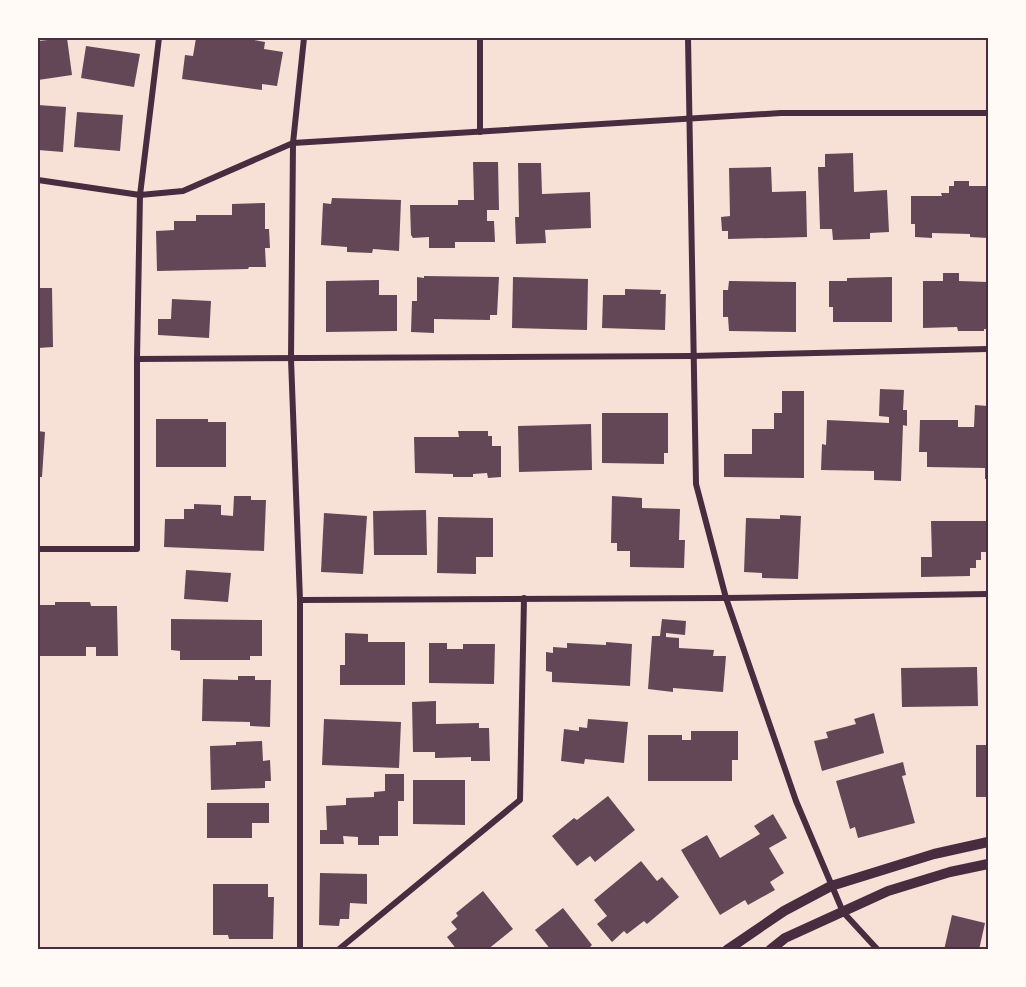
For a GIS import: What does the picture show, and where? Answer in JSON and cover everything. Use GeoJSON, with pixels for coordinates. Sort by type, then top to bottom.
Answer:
{"type":"FeatureCollection","features":[{"type":"Feature","properties":{"kind":"street"},"geometry":{"type":"LineString","coordinates":[[38,549],[137,549],[140,195],[159,38]]}},
{"type":"Feature","properties":{"kind":"street"},"geometry":{"type":"LineString","coordinates":[[300,950],[300,600],[291,359],[293,143],[304,38]]}},
{"type":"Feature","properties":{"kind":"street"},"geometry":{"type":"LineString","coordinates":[[480,38],[480,132]]}},
{"type":"Feature","properties":{"kind":"street"},"geometry":{"type":"LineString","coordinates":[[688,38],[696,484],[726,598],[796,801],[843,912],[878,950]]}},
{"type":"Feature","properties":{"kind":"street"},"geometry":{"type":"LineString","coordinates":[[38,180],[140,195],[183,191],[293,143],[781,113],[988,113]]}},
{"type":"Feature","properties":{"kind":"street"},"geometry":{"type":"LineString","coordinates":[[137,359],[693,356],[988,349]]}},
{"type":"Feature","properties":{"kind":"street"},"geometry":{"type":"LineString","coordinates":[[300,600],[988,594]]}},
{"type":"Feature","properties":{"kind":"street"},"geometry":{"type":"LineString","coordinates":[[338,950],[520,800],[524,598]]}},
{"type":"Feature","properties":{"kind":"street"},"geometry":{"type":"LineString","coordinates":[[727,950],[784,911],[831,886],[934,854],[988,842]]}},
{"type":"Feature","properties":{"kind":"street"},"geometry":{"type":"LineString","coordinates":[[770,950],[785,938],[888,891],[950,872],[988,864]]}},
{"type":"Feature","properties":{"kind":"building"},"geometry":{"type":"Polygon","coordinates":[[[67,38],[72,75],[38,80],[38,41],[67,38]]]}},
{"type":"Feature","properties":{"kind":"building"},"geometry":{"type":"Polygon","coordinates":[[[196,38],[243,38],[265,42],[264,49],[283,52],[277,86],[262,84],[262,90],[182,79],[185,55],[193,56],[196,38]]]}},
{"type":"Feature","properties":{"kind":"building"},"geometry":{"type":"Polygon","coordinates":[[[86,46],[140,54],[134,87],[81,78],[86,46]]]}},
{"type":"Feature","properties":{"kind":"building"},"geometry":{"type":"Polygon","coordinates":[[[38,105],[66,107],[63,152],[38,150],[38,105]]]}},
{"type":"Feature","properties":{"kind":"building"},"geometry":{"type":"Polygon","coordinates":[[[77,112],[123,115],[120,151],[74,147],[77,112]]]}},
{"type":"Feature","properties":{"kind":"building"},"geometry":{"type":"Polygon","coordinates":[[[853,153],[854,192],[887,190],[889,232],[870,233],[870,239],[833,240],[832,229],[820,229],[818,167],[825,167],[825,154],[853,153]]]}},
{"type":"Feature","properties":{"kind":"building"},"geometry":{"type":"Polygon","coordinates":[[[473,162],[498,162],[499,210],[487,210],[487,221],[494,221],[495,242],[455,242],[455,248],[429,248],[429,237],[413,238],[410,205],[458,205],[458,200],[474,200],[473,162]]]}},
{"type":"Feature","properties":{"kind":"building"},"geometry":{"type":"Polygon","coordinates":[[[518,163],[541,163],[542,194],[590,192],[591,228],[545,230],[546,243],[516,244],[515,217],[519,217],[518,163]]]}},
{"type":"Feature","properties":{"kind":"building"},"geometry":{"type":"Polygon","coordinates":[[[771,167],[772,192],[806,191],[807,237],[728,239],[728,231],[722,231],[721,217],[730,216],[729,168],[771,167]]]}},
{"type":"Feature","properties":{"kind":"building"},"geometry":{"type":"Polygon","coordinates":[[[954,181],[969,181],[969,186],[988,186],[988,238],[970,237],[970,234],[932,233],[932,238],[915,237],[915,224],[911,224],[911,196],[942,196],[941,193],[949,193],[949,186],[954,186],[954,181]]]}},
{"type":"Feature","properties":{"kind":"building"},"geometry":{"type":"Polygon","coordinates":[[[332,198],[401,200],[399,251],[373,249],[372,253],[347,252],[347,247],[321,245],[323,203],[331,204],[332,198]]]}},
{"type":"Feature","properties":{"kind":"building"},"geometry":{"type":"Polygon","coordinates":[[[265,203],[265,229],[269,229],[270,248],[265,248],[266,267],[157,271],[156,231],[174,230],[174,221],[196,221],[196,215],[232,215],[232,204],[265,203]]]}},
{"type":"Feature","properties":{"kind":"building"},"geometry":{"type":"Polygon","coordinates":[[[943,273],[959,273],[959,281],[988,282],[988,329],[958,331],[957,327],[923,328],[923,281],[943,281],[943,273]]]}},
{"type":"Feature","properties":{"kind":"building"},"geometry":{"type":"Polygon","coordinates":[[[424,276],[499,277],[497,315],[490,315],[490,320],[434,319],[434,333],[411,332],[412,301],[417,301],[417,277],[424,278],[424,276]]]}},
{"type":"Feature","properties":{"kind":"building"},"geometry":{"type":"Polygon","coordinates":[[[513,277],[588,279],[587,330],[512,328],[513,277]]]}},
{"type":"Feature","properties":{"kind":"building"},"geometry":{"type":"Polygon","coordinates":[[[892,277],[892,322],[833,322],[833,307],[829,307],[829,281],[847,281],[847,278],[892,277]]]}},
{"type":"Feature","properties":{"kind":"building"},"geometry":{"type":"Polygon","coordinates":[[[379,280],[379,295],[397,295],[397,331],[326,332],[326,281],[379,280]]]}},
{"type":"Feature","properties":{"kind":"building"},"geometry":{"type":"Polygon","coordinates":[[[729,281],[796,282],[796,332],[729,331],[728,317],[723,317],[723,290],[728,290],[729,281]]]}},
{"type":"Feature","properties":{"kind":"building"},"geometry":{"type":"Polygon","coordinates":[[[38,288],[52,288],[53,347],[38,348],[38,288]]]}},
{"type":"Feature","properties":{"kind":"building"},"geometry":{"type":"Polygon","coordinates":[[[625,289],[661,290],[660,294],[666,294],[665,330],[602,328],[603,295],[625,295],[625,289]]]}},
{"type":"Feature","properties":{"kind":"building"},"geometry":{"type":"Polygon","coordinates":[[[172,299],[211,301],[209,338],[158,335],[158,319],[171,319],[172,299]]]}},
{"type":"Feature","properties":{"kind":"building"},"geometry":{"type":"Polygon","coordinates":[[[880,389],[904,390],[903,410],[907,410],[907,426],[903,425],[901,481],[874,480],[874,471],[821,470],[822,444],[826,445],[827,420],[889,423],[889,417],[879,416],[880,389]]]}},
{"type":"Feature","properties":{"kind":"building"},"geometry":{"type":"Polygon","coordinates":[[[782,391],[804,391],[804,478],[724,477],[724,454],[752,454],[752,429],[774,429],[774,413],[782,413],[782,391]]]}},
{"type":"Feature","properties":{"kind":"building"},"geometry":{"type":"Polygon","coordinates":[[[975,405],[988,406],[988,479],[985,479],[985,468],[927,467],[927,452],[919,452],[920,420],[958,420],[958,427],[974,427],[975,405]]]}},
{"type":"Feature","properties":{"kind":"building"},"geometry":{"type":"Polygon","coordinates":[[[602,413],[668,413],[668,453],[664,453],[664,464],[602,463],[602,413]]]}},
{"type":"Feature","properties":{"kind":"building"},"geometry":{"type":"Polygon","coordinates":[[[156,419],[208,419],[208,422],[226,422],[226,467],[156,467],[156,419]]]}},
{"type":"Feature","properties":{"kind":"building"},"geometry":{"type":"Polygon","coordinates":[[[591,424],[592,470],[519,472],[518,426],[591,424]]]}},
{"type":"Feature","properties":{"kind":"building"},"geometry":{"type":"Polygon","coordinates":[[[38,431],[45,432],[42,477],[38,477],[38,431]]]}},
{"type":"Feature","properties":{"kind":"building"},"geometry":{"type":"Polygon","coordinates":[[[458,431],[488,431],[488,436],[492,436],[492,446],[501,446],[501,477],[488,478],[487,473],[473,474],[473,477],[453,477],[453,474],[415,473],[414,437],[459,437],[458,431]]]}},
{"type":"Feature","properties":{"kind":"building"},"geometry":{"type":"Polygon","coordinates":[[[234,496],[251,496],[251,500],[266,500],[264,551],[164,547],[165,519],[184,519],[184,509],[194,509],[194,504],[221,505],[221,515],[233,516],[234,496]]]}},
{"type":"Feature","properties":{"kind":"building"},"geometry":{"type":"Polygon","coordinates":[[[612,496],[642,498],[642,508],[680,509],[679,540],[685,540],[684,568],[630,567],[630,551],[617,551],[617,543],[611,543],[612,496]]]}},
{"type":"Feature","properties":{"kind":"building"},"geometry":{"type":"Polygon","coordinates":[[[426,510],[427,555],[374,555],[373,511],[426,510]]]}},
{"type":"Feature","properties":{"kind":"building"},"geometry":{"type":"Polygon","coordinates":[[[324,513],[367,516],[363,574],[321,572],[324,513]]]}},
{"type":"Feature","properties":{"kind":"building"},"geometry":{"type":"Polygon","coordinates":[[[780,515],[801,516],[798,579],[762,578],[762,573],[744,572],[746,518],[780,519],[780,515]]]}},
{"type":"Feature","properties":{"kind":"building"},"geometry":{"type":"Polygon","coordinates":[[[438,517],[493,518],[493,557],[476,557],[476,574],[437,573],[438,517]]]}},
{"type":"Feature","properties":{"kind":"building"},"geometry":{"type":"Polygon","coordinates":[[[931,521],[988,521],[988,552],[981,552],[981,560],[976,560],[976,568],[970,568],[970,576],[921,577],[921,557],[932,557],[931,521]]]}},
{"type":"Feature","properties":{"kind":"building"},"geometry":{"type":"Polygon","coordinates":[[[186,570],[231,573],[228,602],[184,599],[186,570]]]}},
{"type":"Feature","properties":{"kind":"building"},"geometry":{"type":"Polygon","coordinates":[[[55,602],[90,602],[91,606],[117,606],[118,656],[96,656],[96,647],[86,647],[86,656],[40,656],[38,605],[55,605],[55,602]]]}},
{"type":"Feature","properties":{"kind":"building"},"geometry":{"type":"Polygon","coordinates":[[[171,619],[262,620],[262,656],[250,656],[250,660],[180,660],[180,651],[171,650],[171,619]]]}},
{"type":"Feature","properties":{"kind":"building"},"geometry":{"type":"Polygon","coordinates":[[[662,619],[686,621],[685,635],[666,633],[666,637],[679,638],[679,648],[714,650],[713,656],[726,656],[723,692],[673,688],[673,692],[648,689],[652,636],[660,636],[662,619]]]}},
{"type":"Feature","properties":{"kind":"building"},"geometry":{"type":"Polygon","coordinates":[[[345,633],[368,634],[368,642],[405,642],[405,685],[340,685],[340,665],[345,665],[345,633]]]}},
{"type":"Feature","properties":{"kind":"building"},"geometry":{"type":"Polygon","coordinates":[[[606,642],[632,644],[630,686],[552,682],[552,672],[546,671],[546,652],[553,653],[553,647],[567,648],[567,643],[606,645],[606,642]]]}},
{"type":"Feature","properties":{"kind":"building"},"geometry":{"type":"Polygon","coordinates":[[[429,643],[447,643],[447,649],[463,649],[463,644],[495,644],[494,684],[429,683],[429,643]]]}},
{"type":"Feature","properties":{"kind":"building"},"geometry":{"type":"Polygon","coordinates":[[[977,667],[978,706],[902,707],[901,668],[977,667]]]}},
{"type":"Feature","properties":{"kind":"building"},"geometry":{"type":"Polygon","coordinates":[[[238,676],[255,676],[255,680],[271,680],[270,727],[250,726],[250,722],[202,721],[203,679],[238,680],[238,676]]]}},
{"type":"Feature","properties":{"kind":"building"},"geometry":{"type":"Polygon","coordinates":[[[436,701],[436,724],[479,723],[479,728],[489,728],[490,761],[471,761],[471,757],[435,758],[435,752],[413,752],[412,702],[436,701]]]}},
{"type":"Feature","properties":{"kind":"building"},"geometry":{"type":"Polygon","coordinates":[[[874,713],[884,753],[822,771],[814,741],[828,738],[826,732],[856,724],[854,719],[874,713]]]}},
{"type":"Feature","properties":{"kind":"building"},"geometry":{"type":"Polygon","coordinates":[[[324,719],[401,722],[399,768],[322,765],[324,719]]]}},
{"type":"Feature","properties":{"kind":"building"},"geometry":{"type":"Polygon","coordinates":[[[588,719],[628,722],[624,763],[585,759],[584,764],[561,761],[564,729],[579,731],[579,727],[587,728],[588,719]]]}},
{"type":"Feature","properties":{"kind":"building"},"geometry":{"type":"Polygon","coordinates":[[[691,731],[738,731],[738,760],[732,760],[732,781],[648,781],[648,735],[682,735],[682,740],[691,740],[691,731]]]}},
{"type":"Feature","properties":{"kind":"building"},"geometry":{"type":"Polygon","coordinates":[[[262,741],[263,761],[270,760],[271,781],[265,781],[265,788],[211,790],[210,746],[262,741]]]}},
{"type":"Feature","properties":{"kind":"building"},"geometry":{"type":"Polygon","coordinates":[[[976,745],[988,745],[988,797],[976,797],[976,745]]]}},
{"type":"Feature","properties":{"kind":"building"},"geometry":{"type":"Polygon","coordinates":[[[903,762],[906,775],[902,776],[915,823],[858,838],[855,827],[850,829],[836,781],[903,762]]]}},
{"type":"Feature","properties":{"kind":"building"},"geometry":{"type":"Polygon","coordinates":[[[385,774],[404,774],[404,801],[398,801],[398,836],[379,836],[379,845],[358,845],[358,837],[343,836],[344,844],[320,844],[320,830],[327,830],[326,806],[346,805],[346,798],[374,797],[374,792],[385,791],[385,774]]]}},
{"type":"Feature","properties":{"kind":"building"},"geometry":{"type":"Polygon","coordinates":[[[413,780],[465,780],[465,825],[413,824],[413,780]]]}},
{"type":"Feature","properties":{"kind":"building"},"geometry":{"type":"Polygon","coordinates":[[[608,796],[635,830],[595,862],[590,856],[577,866],[552,836],[574,818],[577,820],[608,796]]]}},
{"type":"Feature","properties":{"kind":"building"},"geometry":{"type":"Polygon","coordinates":[[[207,803],[269,803],[269,823],[252,823],[252,838],[207,838],[207,803]]]}},
{"type":"Feature","properties":{"kind":"building"},"geometry":{"type":"Polygon","coordinates":[[[773,814],[787,838],[769,848],[784,873],[770,882],[775,890],[748,905],[745,900],[720,915],[681,850],[707,835],[720,858],[760,834],[754,826],[773,814]]]}},
{"type":"Feature","properties":{"kind":"building"},"geometry":{"type":"Polygon","coordinates":[[[641,861],[657,881],[662,877],[679,897],[647,924],[644,921],[627,934],[624,931],[612,942],[597,924],[607,916],[594,900],[641,861]]]}},
{"type":"Feature","properties":{"kind":"building"},"geometry":{"type":"Polygon","coordinates":[[[320,873],[367,874],[367,904],[350,903],[349,919],[340,919],[339,926],[319,925],[320,873]]]}},
{"type":"Feature","properties":{"kind":"building"},"geometry":{"type":"Polygon","coordinates":[[[213,884],[268,884],[268,897],[274,897],[273,939],[229,939],[228,935],[213,935],[213,884]]]}},
{"type":"Feature","properties":{"kind":"building"},"geometry":{"type":"Polygon","coordinates":[[[483,891],[513,929],[487,950],[457,950],[447,937],[457,929],[451,922],[458,916],[456,913],[483,891]]]}},
{"type":"Feature","properties":{"kind":"building"},"geometry":{"type":"Polygon","coordinates":[[[563,908],[592,945],[587,950],[551,950],[535,930],[563,908]]]}},
{"type":"Feature","properties":{"kind":"building"},"geometry":{"type":"Polygon","coordinates":[[[952,915],[985,923],[979,950],[944,950],[952,915]]]}}]}
